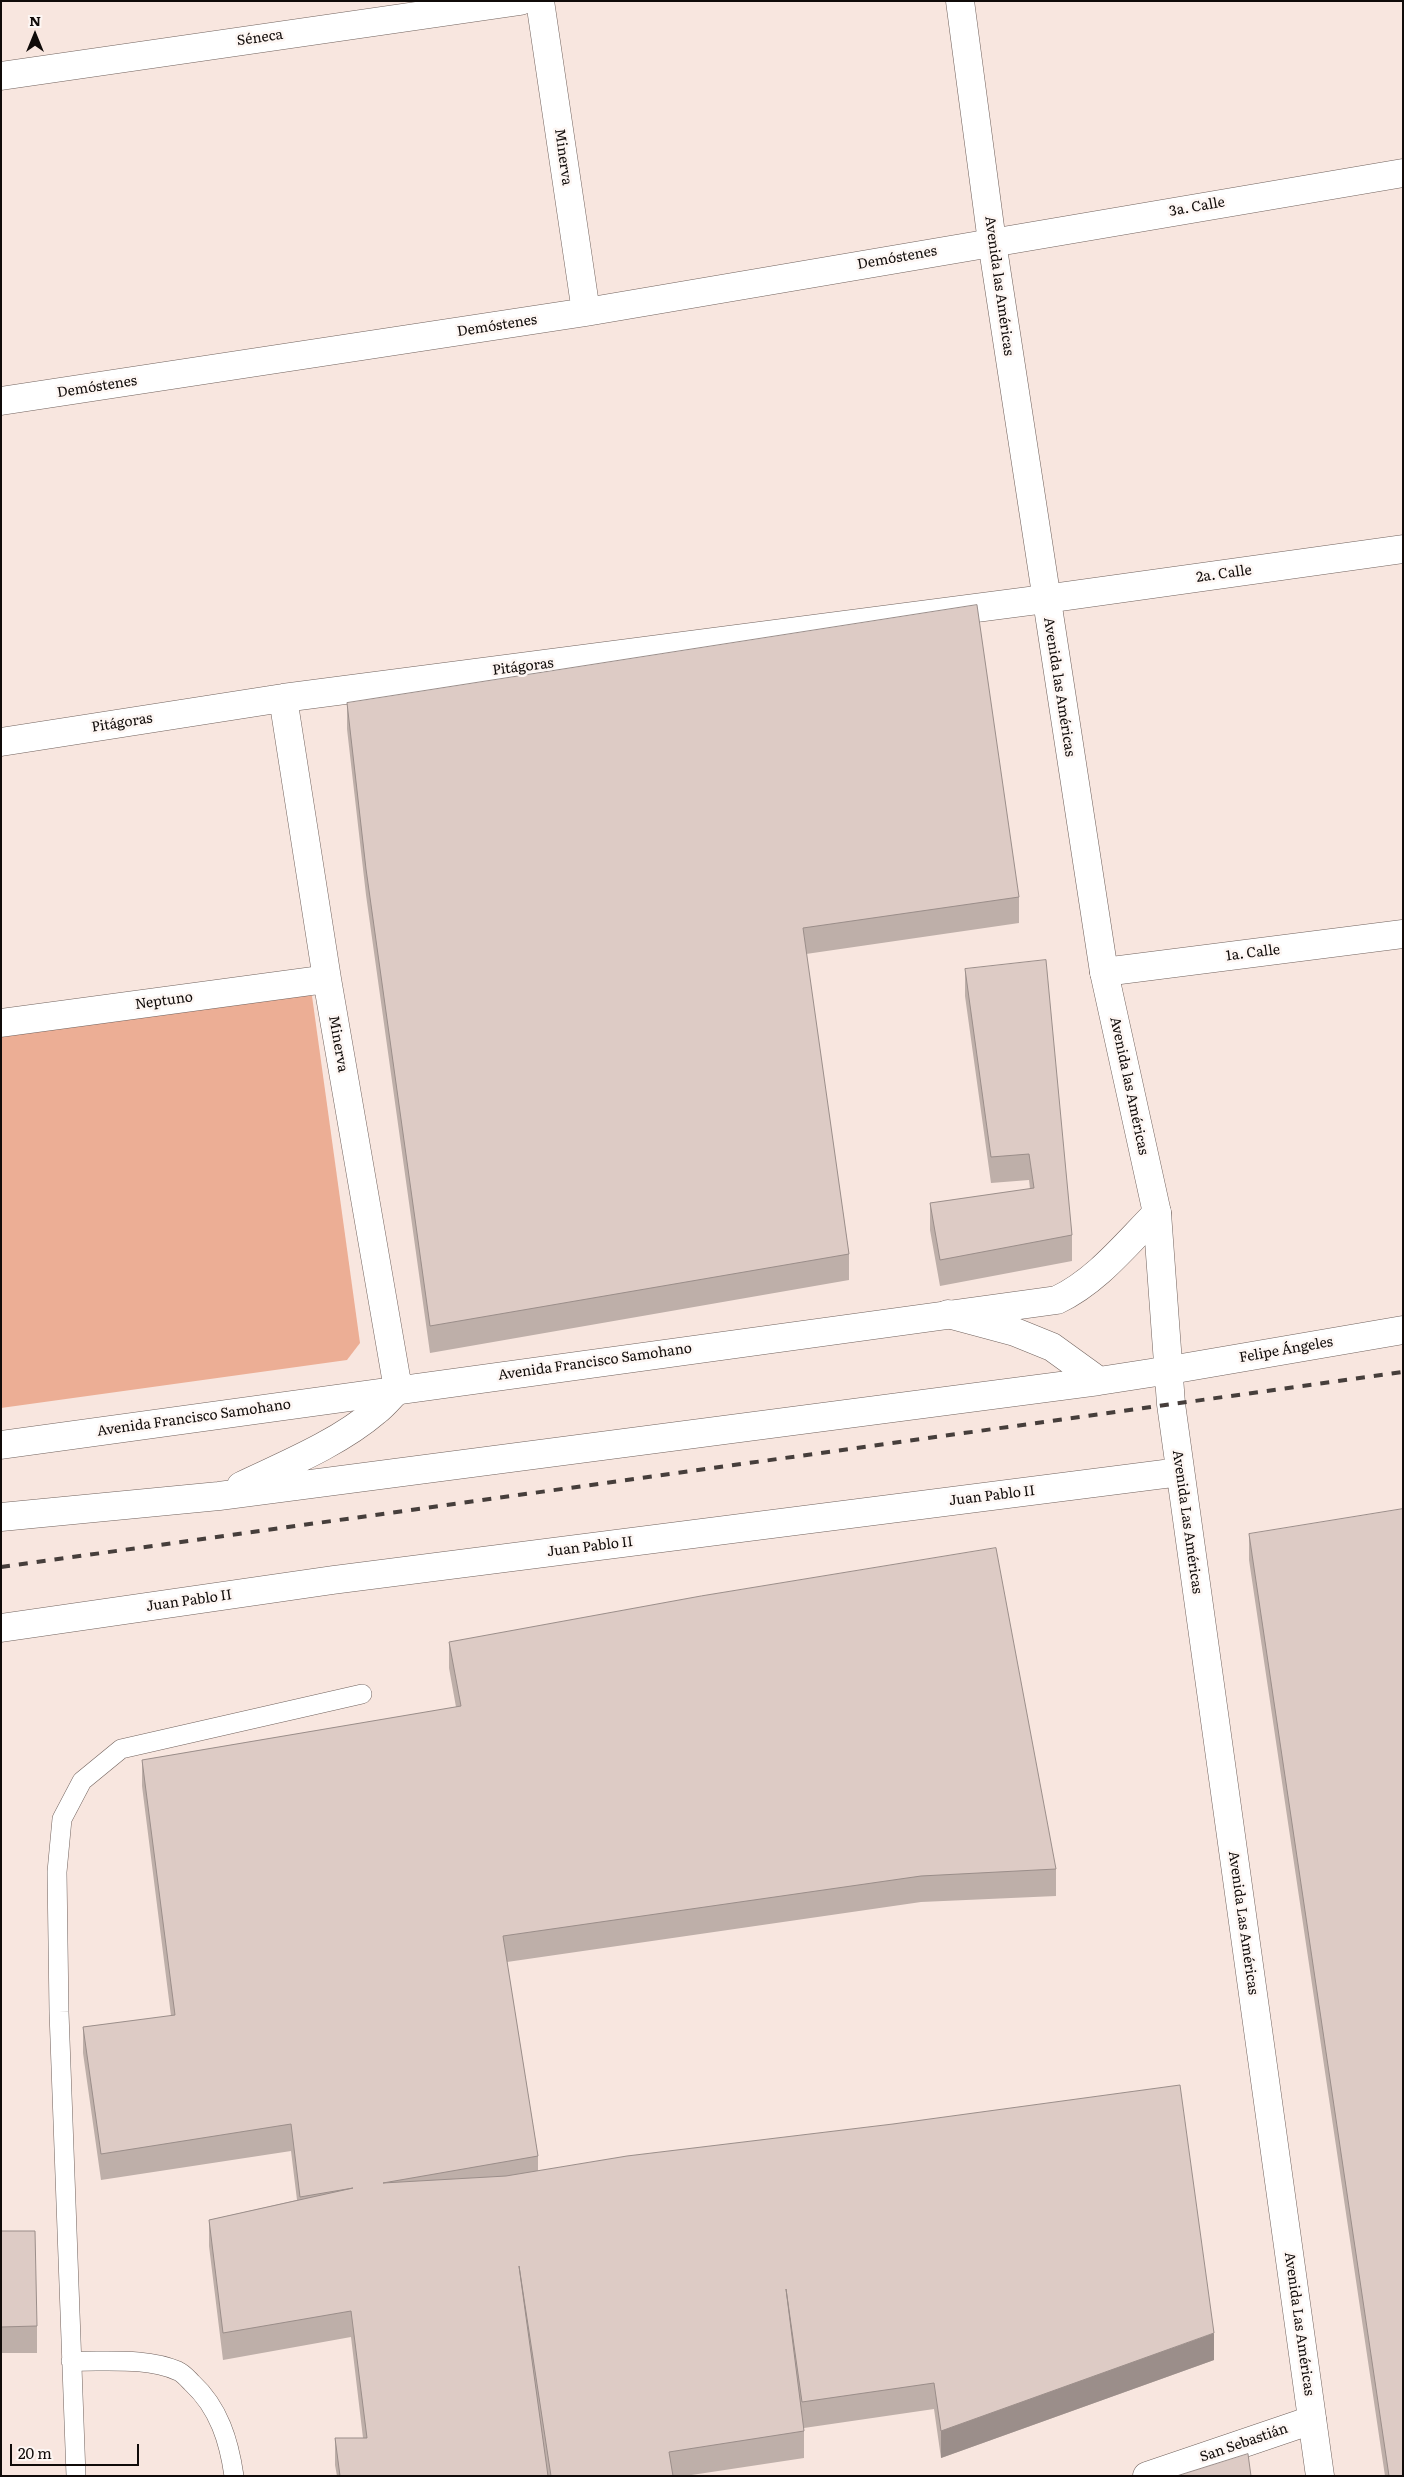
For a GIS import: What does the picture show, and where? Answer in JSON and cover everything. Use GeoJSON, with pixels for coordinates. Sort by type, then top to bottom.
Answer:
{"type":"FeatureCollection","features":[{"type":"Feature","properties":{"kind":"street","name":"Séneca"},"geometry":{"type":"LineString","coordinates":[[1,76],[520,1]]}},
{"type":"Feature","properties":{"kind":"street","name":"Minerva"},"geometry":{"type":"LineString","coordinates":[[540,1],[586,312]]}},
{"type":"Feature","properties":{"kind":"street","name":"Avenida las Américas"},"geometry":{"type":"LineString","coordinates":[[960,1],[992,242],[1045,599],[1104,972],[1157,1213],[1170,1370]]}},
{"type":"Feature","properties":{"kind":"street","name":"3a. Calle"},"geometry":{"type":"LineString","coordinates":[[992,242],[1403,172]]}},
{"type":"Feature","properties":{"kind":"street","name":"Demóstenes"},"geometry":{"type":"LineString","coordinates":[[1,401],[586,312],[992,242]]}},
{"type":"Feature","properties":{"kind":"street","name":"2a. Calle"},"geometry":{"type":"LineString","coordinates":[[1045,599],[1403,550]]}},
{"type":"Feature","properties":{"kind":"street","name":"Pitágoras"},"geometry":{"type":"LineString","coordinates":[[1,742],[283,698],[1045,599]]}},
{"type":"Feature","properties":{"kind":"street","name":"Minerva"},"geometry":{"type":"LineString","coordinates":[[283,698],[327,979],[398,1389]]}},
{"type":"Feature","properties":{"kind":"street","name":"1a. Calle"},"geometry":{"type":"LineString","coordinates":[[1104,972],[1403,934]]}},
{"type":"Feature","properties":{"kind":"street","name":"Neptuno"},"geometry":{"type":"LineString","coordinates":[[1,1023],[327,979]]}},
{"type":"Feature","properties":{"kind":"street","name":"Avenida Francisco Samohano"},"geometry":{"type":"LineString","coordinates":[[1,1445],[1057,1300],[1076,1291],[1096,1274],[1157,1213]]}},
{"type":"Feature","properties":{"kind":"street"},"geometry":{"type":"LineString","coordinates":[[948,1314],[1015,1332],[1052,1347],[1099,1381]]}},
{"type":"Feature","properties":{"kind":"street","name":"Felipe Ángeles"},"geometry":{"type":"LineString","coordinates":[[1170,1370],[1403,1330]]}},
{"type":"Feature","properties":{"kind":"street"},"geometry":{"type":"LineString","coordinates":[[1,1517],[219,1496],[1099,1381],[1170,1370]]}},
{"type":"Feature","properties":{"kind":"street","name":"Avenida Las Américas"},"geometry":{"type":"LineString","coordinates":[[1170,1370],[1171,1404],[1180,1472],[1320,2476]]}},
{"type":"Feature","properties":{"kind":"street"},"geometry":{"type":"LineString","coordinates":[[219,1496],[294,1460],[358,1425],[376,1411],[398,1389]]}},
{"type":"Feature","properties":{"kind":"street","name":"Juan Pablo II"},"geometry":{"type":"LineString","coordinates":[[1,1628],[332,1580],[1180,1472]]}},
{"type":"Feature","properties":{"kind":"street","name":"San Sebastián"},"geometry":{"type":"LineString","coordinates":[[1147,2476],[1312,2420]]}},
{"type":"Feature","properties":{"kind":"lane"},"geometry":{"type":"LineString","coordinates":[[76,2476],[59,2002],[57,1872],[62,1819],[82,1781],[121,1750],[362,1694]]}},
{"type":"Feature","properties":{"kind":"lane"},"geometry":{"type":"LineString","coordinates":[[71,2360],[150,2363],[179,2371],[199,2390],[221,2423],[230,2450],[234,2476]]}},
{"type":"Feature","properties":{"kind":"shaded area"},"geometry":{"type":"Polygon","coordinates":[[[296,986],[312,996],[360,1343],[347,1360],[1,1408],[1,1031],[296,986]]]}},
{"type":"Feature","properties":{"kind":"building"},"geometry":{"type":"Polygon","coordinates":[[[977,605],[1019,897],[803,928],[849,1254],[430,1326],[366,869],[347,703],[977,605]]]}},
{"type":"Feature","properties":{"kind":"building"},"geometry":{"type":"Polygon","coordinates":[[[1046,960],[1072,1235],[940,1260],[930,1203],[1034,1188],[1029,1154],[991,1157],[965,969],[1046,960]]]}},
{"type":"Feature","properties":{"kind":"building"},"geometry":{"type":"Polygon","coordinates":[[[1403,1509],[1403,2476],[1389,2476],[1249,1534],[1403,1509]]]}},
{"type":"Feature","properties":{"kind":"building"},"geometry":{"type":"Polygon","coordinates":[[[996,1548],[1056,1869],[921,1876],[503,1936],[538,2156],[383,2183],[506,2176],[627,2156],[893,2124],[1180,2085],[1214,2333],[941,2431],[934,2383],[802,2402],[786,2289],[804,2431],[669,2452],[673,2476],[551,2476],[519,2266],[548,2476],[340,2476],[335,2438],[367,2438],[351,2311],[223,2333],[209,2220],[353,2188],[300,2197],[291,2124],[101,2154],[83,2027],[175,2015],[142,1760],[461,1706],[449,1642],[701,1596],[996,1548]]]}},
{"type":"Feature","properties":{"kind":"building"},"geometry":{"type":"Polygon","coordinates":[[[1,2231],[35,2231],[37,2326],[1,2327],[1,2231]]]}},
{"type":"Feature","properties":{"kind":"building"},"geometry":{"type":"Polygon","coordinates":[[[1248,2454],[1251,2476],[1177,2476],[1248,2454]]]}},
{"type":"Feature","properties":{"kind":"railway"},"geometry":{"type":"LineString","coordinates":[[1,1567],[1403,1372]]}}]}
